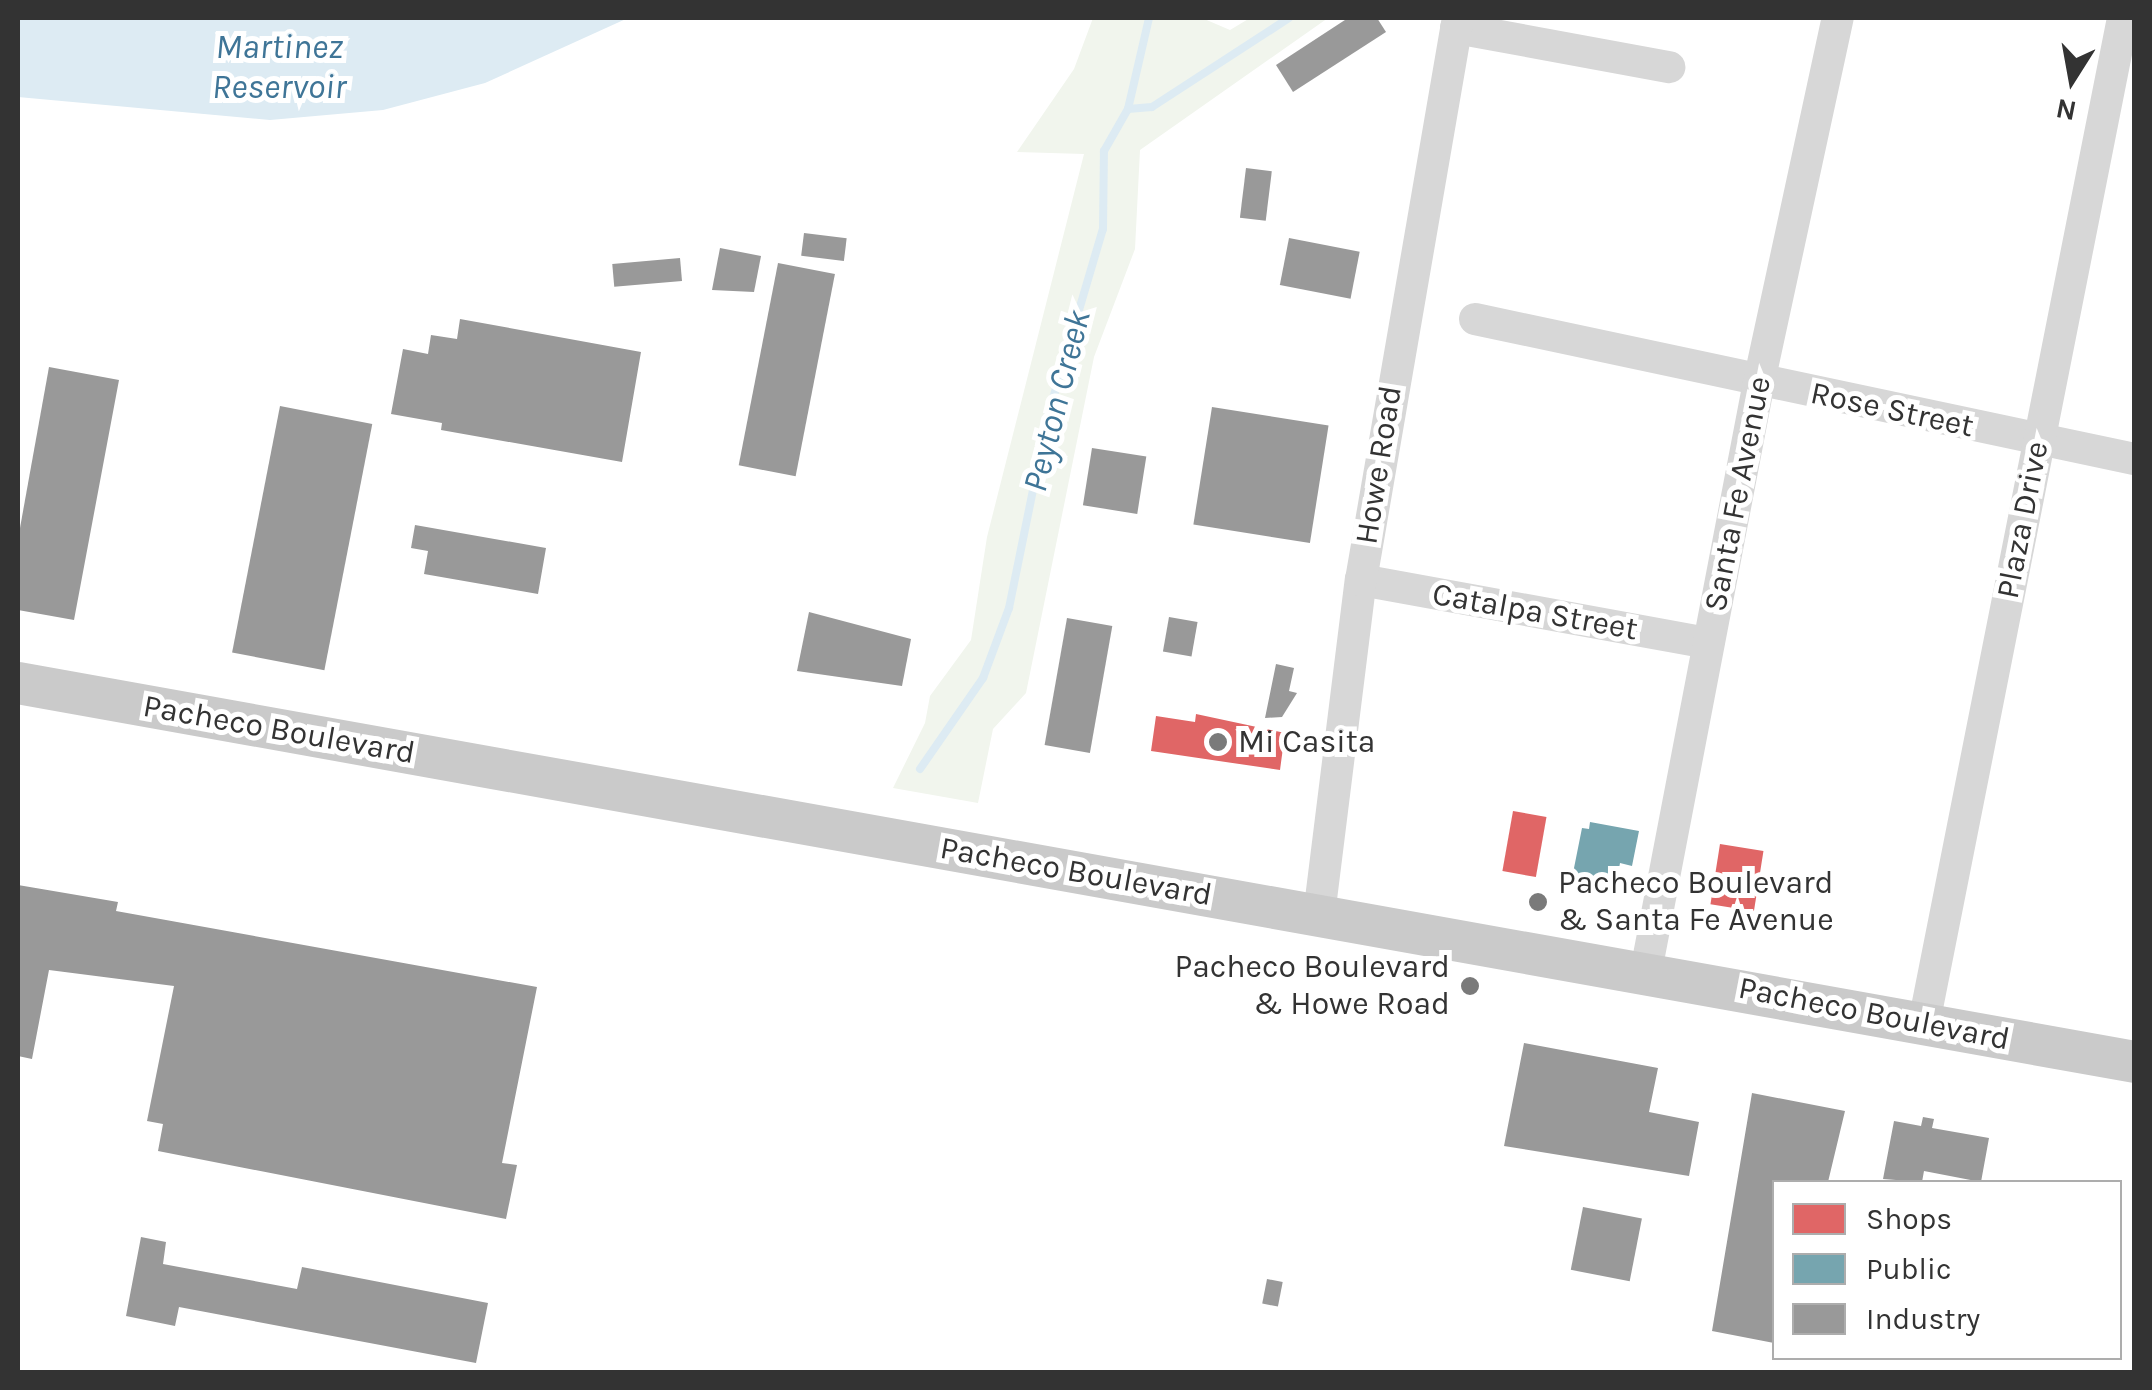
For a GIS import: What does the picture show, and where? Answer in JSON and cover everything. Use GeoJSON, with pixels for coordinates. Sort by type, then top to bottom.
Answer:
{"type":"FeatureCollection","features":[{"type":"Feature","properties":{"kind":"main road","name":"Pacheco Boulevard"},"geometry":{"type":"LineString","coordinates":[[18,683],[2134,1062]]}},
{"type":"Feature","properties":{"kind":"street","name":"Santa Fe Avenue"},"geometry":{"type":"LineString","coordinates":[[1646,972],[1759,382],[1838,18]]}},
{"type":"Feature","properties":{"kind":"street","name":"Plaza Drive"},"geometry":{"type":"LineString","coordinates":[[1924,1023],[2123,18]]}},
{"type":"Feature","properties":{"kind":"street"},"geometry":{"type":"LineString","coordinates":[[1457,23],[1669,68]]}},
{"type":"Feature","properties":{"kind":"street","name":"Howe Road"},"geometry":{"type":"LineString","coordinates":[[1319,915],[1361,580],[1457,23]]}},
{"type":"Feature","properties":{"kind":"street","name":"Rose Street"},"geometry":{"type":"LineString","coordinates":[[1475,319],[2134,459]]}},
{"type":"Feature","properties":{"kind":"street","name":"Catalpa Street"},"geometry":{"type":"LineString","coordinates":[[1361,580],[1708,643]]}},
{"type":"Feature","properties":{"kind":"shaded area"},"geometry":{"type":"Polygon","coordinates":[[[1093,18],[1202,18],[1230,30],[1250,18],[1328,18],[1140,150],[1135,249],[1094,357],[1026,693],[993,729],[978,803],[893,788],[925,723],[930,696],[971,640],[987,537],[1084,154],[1017,152],[1074,69],[1093,18]]]}},
{"type":"Feature","properties":{"kind":"water","name":"Martinez Reservoir"},"geometry":{"type":"Polygon","coordinates":[[[18,18],[628,18],[485,83],[383,110],[270,120],[18,97],[18,18]]]}},
{"type":"Feature","properties":{"kind":"building: Shops","name":"Mi Casita"},"geometry":{"type":"Polygon","coordinates":[[[1196,714],[1285,733],[1280,770],[1151,751],[1156,716],[1195,722],[1196,714]]]}},
{"type":"Feature","properties":{"kind":"building: Shops"},"geometry":{"type":"Polygon","coordinates":[[[1513,811],[1546,817],[1536,877],[1502,871],[1513,811]]]}},
{"type":"Feature","properties":{"kind":"building: Shops"},"geometry":{"type":"Polygon","coordinates":[[[1720,844],[1763,851],[1754,911],[1710,904],[1720,844]]]}},
{"type":"Feature","properties":{"kind":"building: Public"},"geometry":{"type":"Polygon","coordinates":[[[1590,822],[1639,831],[1632,866],[1620,863],[1615,891],[1571,883],[1582,828],[1589,829],[1590,822]]]}},
{"type":"Feature","properties":{"kind":"building: Industry"},"geometry":{"type":"Polygon","coordinates":[[[1348,18],[1377,18],[1386,32],[1293,92],[1276,65],[1348,18]]]}},
{"type":"Feature","properties":{"kind":"building: Industry"},"geometry":{"type":"Polygon","coordinates":[[[1246,168],[1272,171],[1266,221],[1240,218],[1246,168]]]}},
{"type":"Feature","properties":{"kind":"building: Industry"},"geometry":{"type":"Polygon","coordinates":[[[804,233],[847,238],[844,261],[801,256],[804,233]]]}},
{"type":"Feature","properties":{"kind":"building: Industry"},"geometry":{"type":"Polygon","coordinates":[[[1289,238],[1360,252],[1351,299],[1280,285],[1289,238]]]}},
{"type":"Feature","properties":{"kind":"building: Industry"},"geometry":{"type":"Polygon","coordinates":[[[720,248],[761,256],[754,292],[712,290],[720,248]]]}},
{"type":"Feature","properties":{"kind":"building: Industry"},"geometry":{"type":"Polygon","coordinates":[[[680,258],[682,281],[614,287],[612,264],[680,258]]]}},
{"type":"Feature","properties":{"kind":"building: Industry"},"geometry":{"type":"Polygon","coordinates":[[[778,263],[835,274],[796,476],[739,465],[778,263]]]}},
{"type":"Feature","properties":{"kind":"building: Industry"},"geometry":{"type":"Polygon","coordinates":[[[460,319],[641,352],[622,462],[441,430],[442,423],[391,414],[403,349],[428,354],[431,335],[457,339],[460,319]]]}},
{"type":"Feature","properties":{"kind":"building: Industry"},"geometry":{"type":"Polygon","coordinates":[[[49,367],[119,380],[74,620],[18,610],[18,539],[49,367]]]}},
{"type":"Feature","properties":{"kind":"building: Industry"},"geometry":{"type":"Polygon","coordinates":[[[280,406],[372,424],[324,670],[232,652],[280,406]]]}},
{"type":"Feature","properties":{"kind":"building: Industry"},"geometry":{"type":"Polygon","coordinates":[[[1212,407],[1329,425],[1310,543],[1193,525],[1212,407]]]}},
{"type":"Feature","properties":{"kind":"building: Industry"},"geometry":{"type":"Polygon","coordinates":[[[1092,448],[1146,457],[1137,514],[1083,505],[1092,448]]]}},
{"type":"Feature","properties":{"kind":"building: Industry"},"geometry":{"type":"Polygon","coordinates":[[[415,525],[546,548],[538,594],[424,574],[428,551],[411,548],[415,525]]]}},
{"type":"Feature","properties":{"kind":"building: Industry"},"geometry":{"type":"Polygon","coordinates":[[[809,612],[911,639],[902,686],[797,671],[809,612]]]}},
{"type":"Feature","properties":{"kind":"building: Industry"},"geometry":{"type":"Polygon","coordinates":[[[1169,617],[1198,622],[1191,657],[1163,651],[1169,617]]]}},
{"type":"Feature","properties":{"kind":"building: Industry"},"geometry":{"type":"Polygon","coordinates":[[[1067,618],[1112,626],[1090,753],[1045,745],[1067,618]]]}},
{"type":"Feature","properties":{"kind":"building: Industry"},"geometry":{"type":"Polygon","coordinates":[[[1276,664],[1294,668],[1289,691],[1297,693],[1282,717],[1265,718],[1276,664]]]}},
{"type":"Feature","properties":{"kind":"building: Industry"},"geometry":{"type":"Polygon","coordinates":[[[18,885],[118,902],[116,911],[537,987],[502,1163],[517,1165],[506,1219],[158,1151],[163,1124],[147,1121],[174,986],[49,970],[32,1059],[18,1056],[18,885]]]}},
{"type":"Feature","properties":{"kind":"building: Industry"},"geometry":{"type":"Polygon","coordinates":[[[1524,1043],[1658,1068],[1649,1112],[1699,1122],[1689,1176],[1504,1146],[1524,1043]]]}},
{"type":"Feature","properties":{"kind":"building: Industry"},"geometry":{"type":"Polygon","coordinates":[[[1752,1093],[1845,1111],[1828,1180],[1772,1180],[1772,1343],[1712,1331],[1752,1093]]]}},
{"type":"Feature","properties":{"kind":"building: Industry"},"geometry":{"type":"Polygon","coordinates":[[[1923,1117],[1934,1119],[1932,1128],[1989,1138],[1981,1180],[1924,1171],[1922,1180],[1883,1179],[1894,1121],[1921,1126],[1923,1117]]]}},
{"type":"Feature","properties":{"kind":"building: Industry"},"geometry":{"type":"Polygon","coordinates":[[[1583,1207],[1642,1218],[1630,1281],[1571,1270],[1583,1207]]]}},
{"type":"Feature","properties":{"kind":"building: Industry"},"geometry":{"type":"Polygon","coordinates":[[[141,1237],[166,1242],[163,1264],[297,1289],[302,1267],[488,1303],[476,1363],[179,1307],[175,1326],[126,1316],[141,1237]]]}},
{"type":"Feature","properties":{"kind":"building: Industry"},"geometry":{"type":"Polygon","coordinates":[[[1267,1279],[1283,1282],[1278,1307],[1262,1304],[1267,1279]]]}},
{"type":"Feature","properties":{"kind":"waterway","name":"Peyton Creek"},"geometry":{"type":"LineString","coordinates":[[920,769],[983,678],[1009,608],[1049,412],[1103,229],[1104,151],[1128,109],[1149,18]]}},
{"type":"Feature","properties":{"kind":"waterway"},"geometry":{"type":"LineString","coordinates":[[1128,109],[1152,107],[1289,18]]}},
{"type":"Feature","properties":{"kind":"place","name":"Mi Casita"},"geometry":{"type":"Point","coordinates":[1218,742]}},
{"type":"Feature","properties":{"kind":"place","name":"Pacheco Boulevard & Santa Fe Avenue"},"geometry":{"type":"Point","coordinates":[1538,902]}},
{"type":"Feature","properties":{"kind":"place","name":"Pacheco Boulevard & Howe Road"},"geometry":{"type":"Point","coordinates":[1470,986]}}]}
